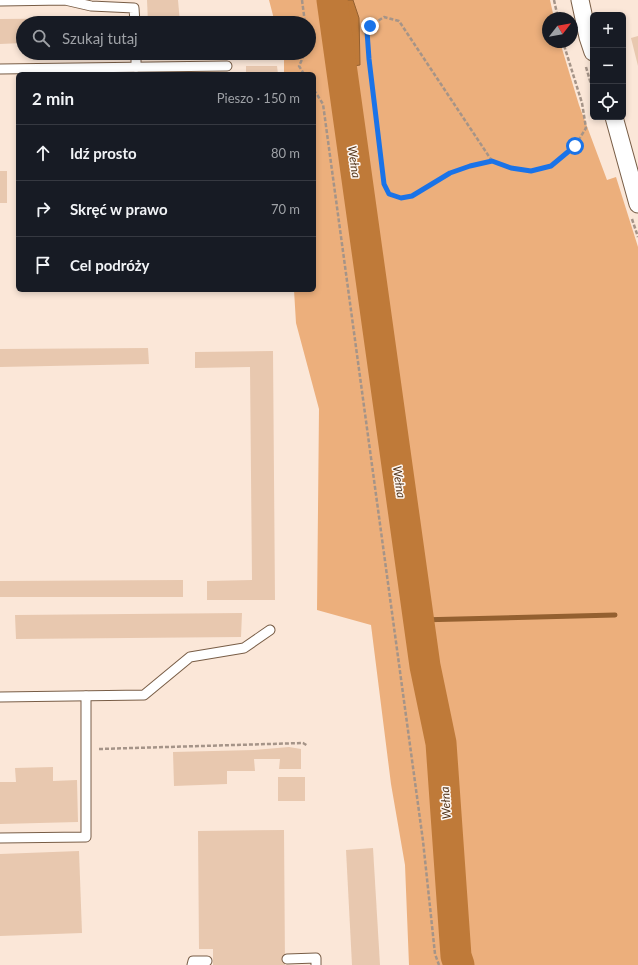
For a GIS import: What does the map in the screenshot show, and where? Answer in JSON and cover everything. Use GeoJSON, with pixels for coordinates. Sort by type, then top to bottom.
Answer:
{"type":"FeatureCollection","features":[{"type":"Feature","properties":{"kind":"street"},"geometry":{"type":"LineString","coordinates":[[580,0],[592,48]]}},
{"type":"Feature","properties":{"kind":"street"},"geometry":{"type":"LineString","coordinates":[[615,120],[638,204]]}},
{"type":"Feature","properties":{"kind":"lane"},"geometry":{"type":"LineString","coordinates":[[0,1],[64,0],[91,6],[134,4],[135,16]]}},
{"type":"Feature","properties":{"kind":"lane"},"geometry":{"type":"LineString","coordinates":[[136,60],[136,67]]}},
{"type":"Feature","properties":{"kind":"lane"},"geometry":{"type":"LineString","coordinates":[[0,69],[228,66]]}},
{"type":"Feature","properties":{"kind":"lane"},"geometry":{"type":"LineString","coordinates":[[0,696],[144,695],[190,657],[244,648],[270,630]]}},
{"type":"Feature","properties":{"kind":"lane"},"geometry":{"type":"LineString","coordinates":[[0,838],[86,837],[86,696]]}},
{"type":"Feature","properties":{"kind":"lane"},"geometry":{"type":"LineString","coordinates":[[287,959],[316,958],[316,965]]}},
{"type":"Feature","properties":{"kind":"lane"},"geometry":{"type":"LineString","coordinates":[[192,965],[193,961],[206,960]]}},
{"type":"Feature","properties":{"kind":"path"},"geometry":{"type":"LineString","coordinates":[[302,0],[304,16]]}},
{"type":"Feature","properties":{"kind":"path"},"geometry":{"type":"LineString","coordinates":[[554,0],[557,12]]}},
{"type":"Feature","properties":{"kind":"path"},"geometry":{"type":"LineString","coordinates":[[492,161],[399,21],[384,17],[370,26],[367,31],[369,59],[384,184],[389,194],[401,198],[412,196],[450,173],[470,166],[492,161],[511,168],[531,171],[551,166],[575,146],[586,128],[582,103],[565,48]]}},
{"type":"Feature","properties":{"kind":"path"},"geometry":{"type":"LineString","coordinates":[[302,60],[299,66],[303,72]]}},
{"type":"Feature","properties":{"kind":"path"},"geometry":{"type":"LineString","coordinates":[[316,93],[323,104],[423,842],[435,954],[439,965]]}},
{"type":"Feature","properties":{"kind":"path"},"geometry":{"type":"LineString","coordinates":[[86,749],[303,743],[308,746]]}},
{"type":"Feature","properties":{"kind":"shaded area"},"geometry":{"type":"Polygon","coordinates":[[[269,0],[550,0],[553,12],[542,12],[542,48],[562,48],[579,105],[607,180],[616,177],[638,247],[638,965],[409,965],[405,865],[391,784],[371,625],[317,610],[319,409],[296,323],[294,292],[316,292],[316,72],[284,72],[284,60],[316,60],[316,16],[273,16],[269,0]]]}},
{"type":"Feature","properties":{"kind":"shaded area"},"geometry":{"type":"Polygon","coordinates":[[[324,0],[353,0],[359,18],[360,65],[335,69],[324,0]]]}},
{"type":"Feature","properties":{"kind":"building"},"geometry":{"type":"Polygon","coordinates":[[[147,0],[178,0],[179,16],[148,16],[147,0]]]}},
{"type":"Feature","properties":{"kind":"building"},"geometry":{"type":"Polygon","coordinates":[[[0,19],[16,19],[16,43],[0,44],[0,19]]]}},
{"type":"Feature","properties":{"kind":"building"},"geometry":{"type":"Polygon","coordinates":[[[638,36],[638,66],[631,38],[638,36]]]}},
{"type":"Feature","properties":{"kind":"building"},"geometry":{"type":"Polygon","coordinates":[[[246,66],[277,66],[278,72],[246,72],[246,66]]]}},
{"type":"Feature","properties":{"kind":"building"},"geometry":{"type":"Polygon","coordinates":[[[0,171],[7,171],[7,203],[0,203],[0,171]]]}},
{"type":"Feature","properties":{"kind":"building"},"geometry":{"type":"Polygon","coordinates":[[[148,348],[149,364],[0,367],[0,349],[148,348]]]}},
{"type":"Feature","properties":{"kind":"building"},"geometry":{"type":"Polygon","coordinates":[[[273,351],[275,600],[207,600],[207,581],[252,580],[250,367],[195,368],[195,352],[273,351]]]}},
{"type":"Feature","properties":{"kind":"building"},"geometry":{"type":"Polygon","coordinates":[[[183,580],[183,597],[0,597],[0,581],[183,580]]]}},
{"type":"Feature","properties":{"kind":"building"},"geometry":{"type":"Polygon","coordinates":[[[242,613],[241,637],[16,639],[15,615],[242,613]]]}},
{"type":"Feature","properties":{"kind":"building"},"geometry":{"type":"Polygon","coordinates":[[[289,747],[301,749],[301,769],[279,769],[280,759],[254,759],[255,771],[227,771],[227,784],[174,786],[173,752],[254,750],[289,747]]]}},
{"type":"Feature","properties":{"kind":"building"},"geometry":{"type":"Polygon","coordinates":[[[53,767],[53,781],[77,780],[78,822],[0,824],[0,782],[16,782],[15,768],[53,767]]]}},
{"type":"Feature","properties":{"kind":"building"},"geometry":{"type":"Polygon","coordinates":[[[278,777],[305,777],[305,801],[278,801],[278,777]]]}},
{"type":"Feature","properties":{"kind":"building"},"geometry":{"type":"Polygon","coordinates":[[[284,830],[285,965],[213,965],[213,949],[199,949],[198,831],[284,830]]]}},
{"type":"Feature","properties":{"kind":"building"},"geometry":{"type":"Polygon","coordinates":[[[373,848],[380,965],[352,965],[346,850],[373,848]]]}},
{"type":"Feature","properties":{"kind":"building"},"geometry":{"type":"Polygon","coordinates":[[[79,851],[82,933],[0,936],[0,854],[79,851]]]}},
{"type":"Feature","properties":{"kind":"waterway","name":"Wełna"},"geometry":{"type":"LineString","coordinates":[[332,0],[425,666],[441,743],[456,956],[459,965]]}},
{"type":"Feature","properties":{"kind":"waterway"},"geometry":{"type":"LineString","coordinates":[[418,620],[615,615]]}},
{"type":"Feature","properties":{"kind":"route"},"geometry":{"type":"LineString","coordinates":[[370,26],[367,31],[369,59],[384,184],[389,194],[401,198],[412,196],[450,173],[470,166],[492,161],[511,168],[531,171],[551,166],[575,146]]}}]}
